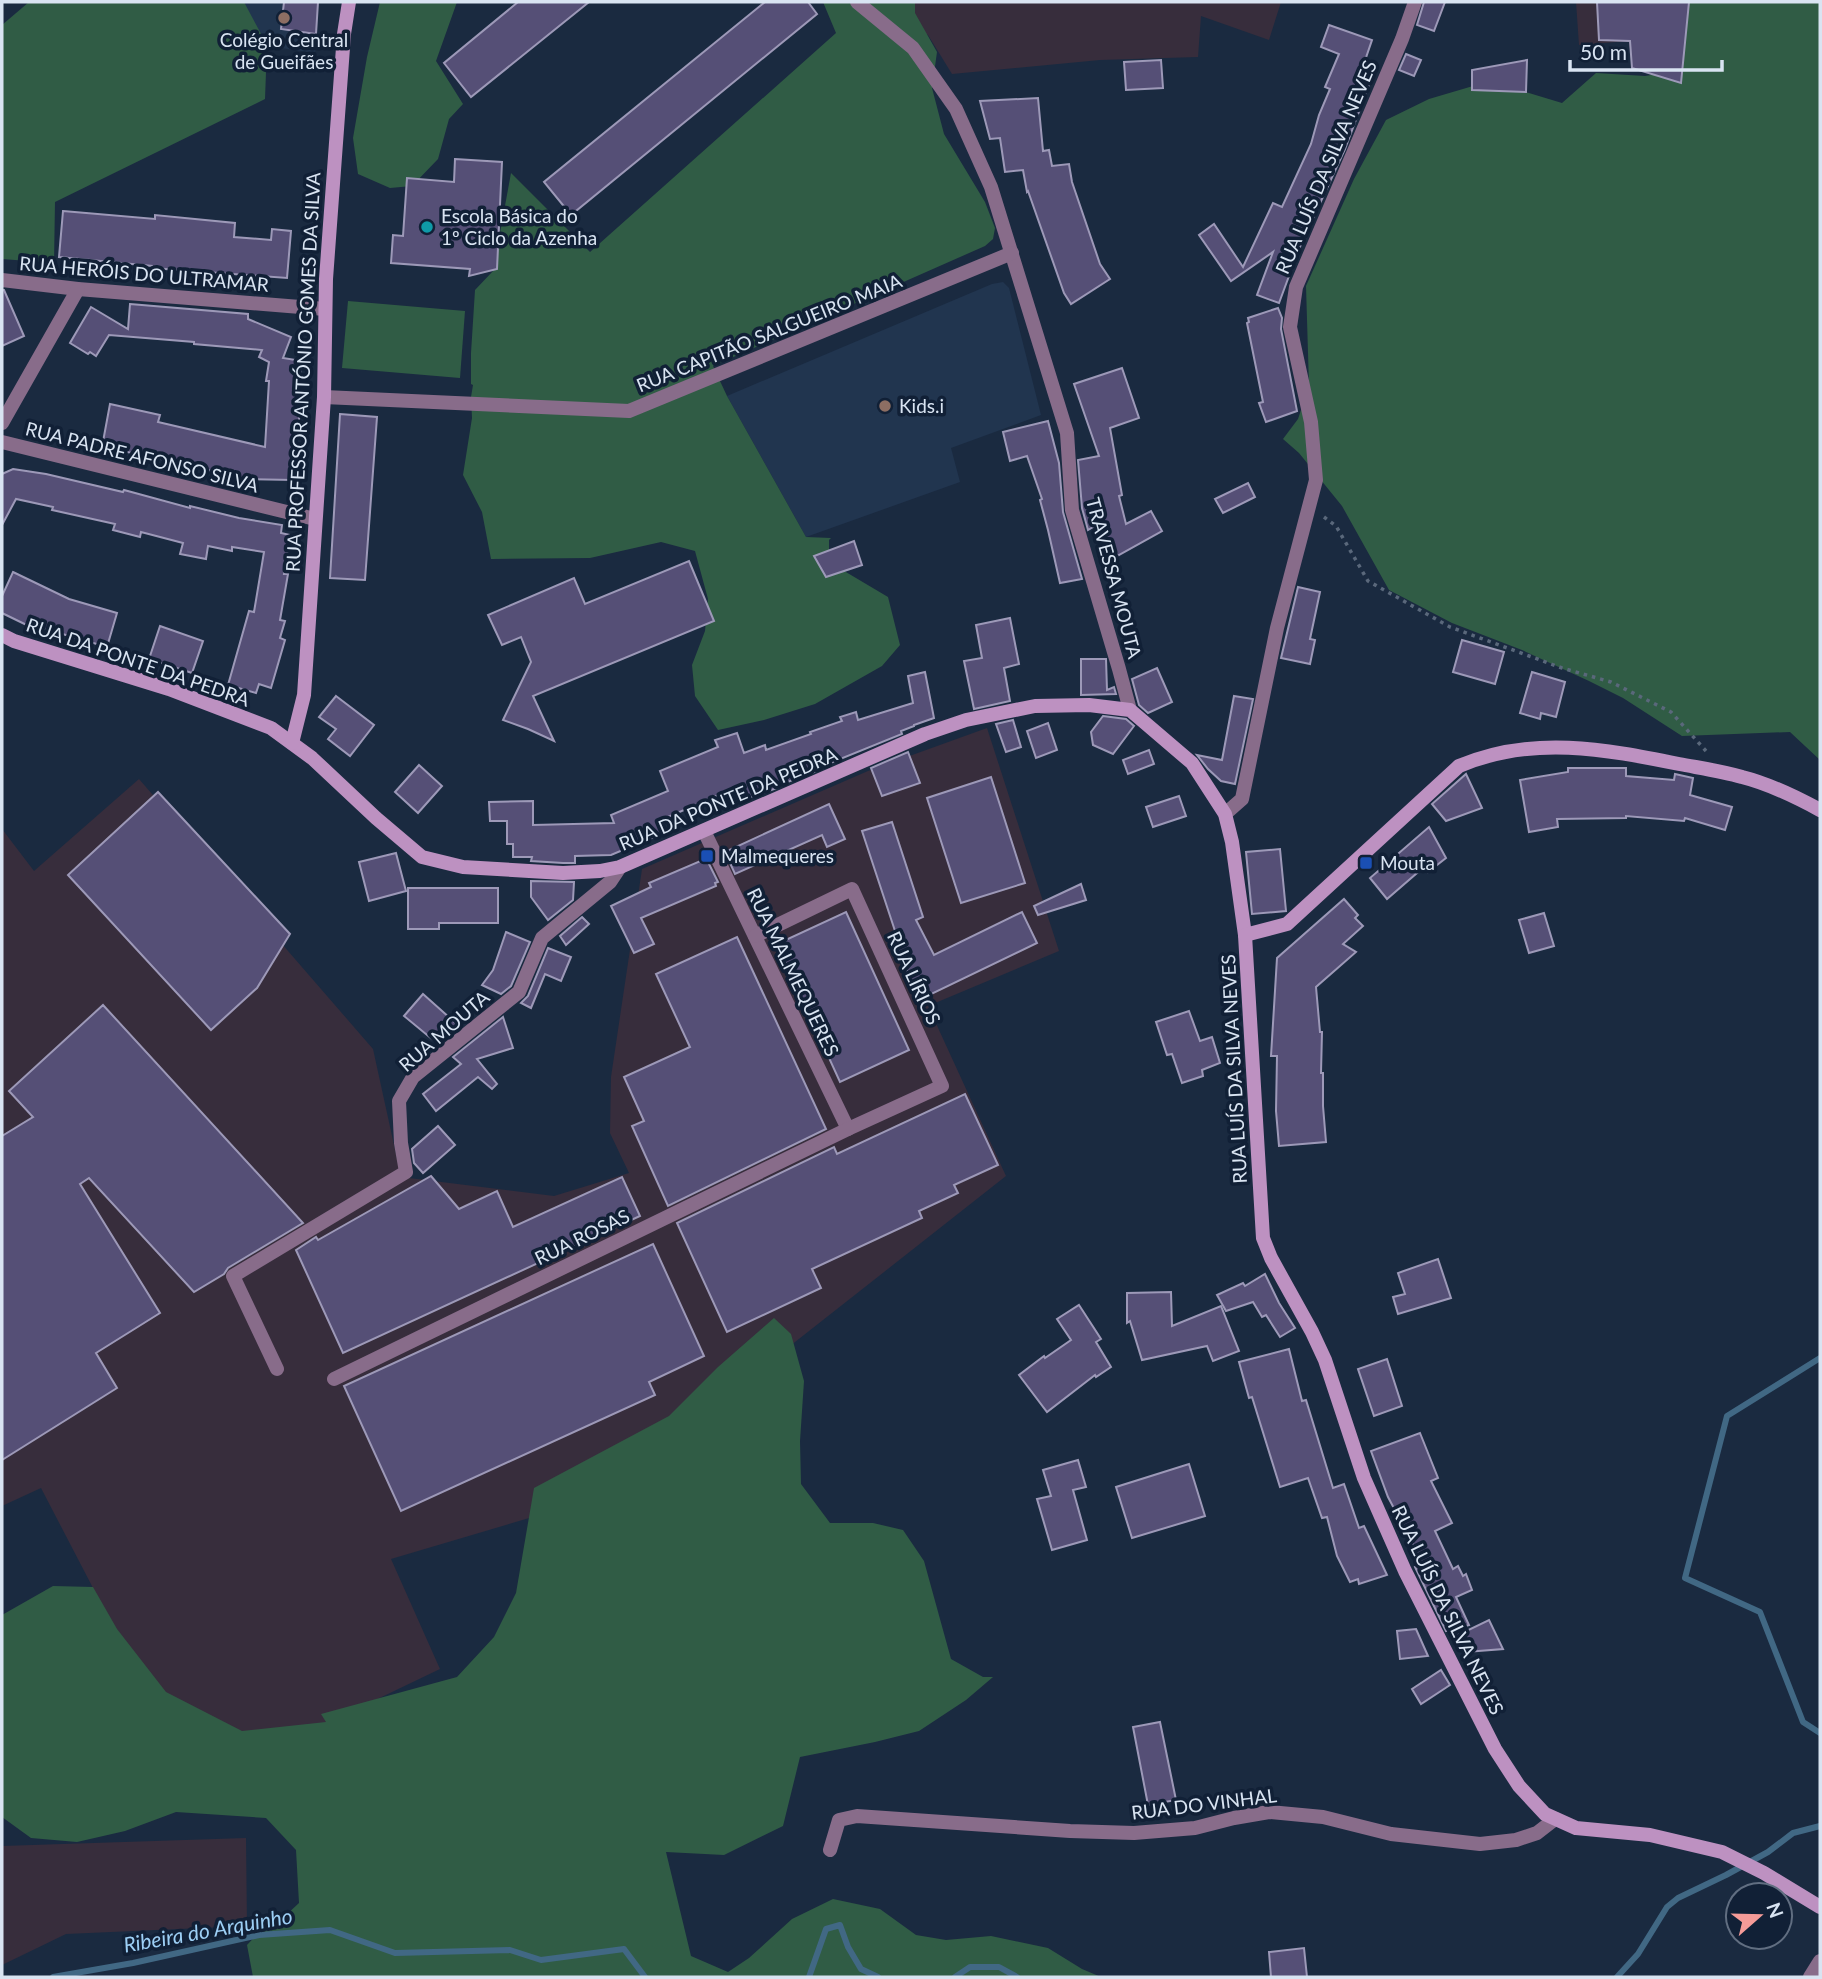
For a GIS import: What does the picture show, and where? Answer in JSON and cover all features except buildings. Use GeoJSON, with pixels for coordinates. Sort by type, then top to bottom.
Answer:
{"type":"FeatureCollection","features":[{"type":"Feature","properties":{"kind":"street","name":"RUA PROFESSOR ANTÓNIO GOMES DA SILVA"},"geometry":{"type":"LineString","coordinates":[[292,743],[304,695],[324,397],[325,309],[344,34],[349,2]]}},
{"type":"Feature","properties":{"kind":"street","name":"TRAVESSA MOUTA"},"geometry":{"type":"LineString","coordinates":[[857,2],[913,48],[956,110],[991,187],[1067,433],[1072,510],[1129,710]]}},
{"type":"Feature","properties":{"kind":"street","name":"RUA LUÍS DA SILVA NEVES"},"geometry":{"type":"LineString","coordinates":[[1415,2],[1402,39],[1296,287],[1290,327],[1311,422],[1315,480],[1277,628],[1242,799],[1225,814],[1232,842],[1245,935],[1264,1238],[1271,1258],[1321,1351],[1364,1478],[1405,1571],[1501,1758],[1519,1786],[1545,1814],[1576,1828],[1650,1835],[1722,1853],[1764,1873],[1820,1908]]}},
{"type":"Feature","properties":{"kind":"street","name":"RUA CAPITÃO SALGUEIRO MAIA"},"geometry":{"type":"LineString","coordinates":[[324,397],[629,411],[1013,253]]}},
{"type":"Feature","properties":{"kind":"street","name":"RUA HERÓIS DO ULTRAMAR"},"geometry":{"type":"LineString","coordinates":[[2,280],[78,289],[325,309]]}},
{"type":"Feature","properties":{"kind":"street"},"geometry":{"type":"LineString","coordinates":[[2,423],[78,289]]}},
{"type":"Feature","properties":{"kind":"street","name":"RUA PADRE AFONSO SILVA"},"geometry":{"type":"LineString","coordinates":[[2,442],[315,519]]}},
{"type":"Feature","properties":{"kind":"street","name":"RUA DA PONTE DA PEDRA"},"geometry":{"type":"LineString","coordinates":[[2,635],[169,689],[271,728],[312,758],[376,818],[422,856],[463,867],[563,873],[620,867],[925,734],[967,720],[1035,706],[1089,705],[1129,710]]}},
{"type":"Feature","properties":{"kind":"street"},"geometry":{"type":"LineString","coordinates":[[1129,710],[1192,763],[1225,814]]}},
{"type":"Feature","properties":{"kind":"street"},"geometry":{"type":"LineString","coordinates":[[1245,935],[1287,924],[1459,766],[1498,753],[1543,747],[1596,748],[1743,777],[1820,810]]}},
{"type":"Feature","properties":{"kind":"street","name":"RUA MALMEQUERES"},"geometry":{"type":"LineString","coordinates":[[704,831],[848,1129]]}},
{"type":"Feature","properties":{"kind":"street","name":"RUA MOUTA"},"geometry":{"type":"LineString","coordinates":[[277,1369],[233,1276],[406,1172],[401,1143],[399,1101],[413,1077],[519,992],[542,938],[610,883],[620,867]]}},
{"type":"Feature","properties":{"kind":"street","name":"RUA LÍRIOS"},"geometry":{"type":"LineString","coordinates":[[755,936],[852,889],[942,1086],[848,1129]]}},
{"type":"Feature","properties":{"kind":"street","name":"RUA ROSAS"},"geometry":{"type":"LineString","coordinates":[[334,1379],[848,1129]]}},
{"type":"Feature","properties":{"kind":"street","name":"RUA DO VINHAL"},"geometry":{"type":"LineString","coordinates":[[830,1850],[839,1820],[857,1816],[1134,1833],[1195,1828],[1269,1812],[1323,1817],[1391,1833],[1480,1844],[1516,1840],[1537,1833],[1555,1819]]}},
{"type":"Feature","properties":{"kind":"street"},"geometry":{"type":"LineString","coordinates":[[1810,1977],[1820,1961]]}},
{"type":"Feature","properties":{"kind":"path"},"geometry":{"type":"LineString","coordinates":[[1309,505],[1336,526],[1368,580],[1450,627],[1562,668],[1611,682],[1671,712],[1723,773]]}},
{"type":"Feature","properties":{"kind":"shaded area","name":"Colégio Central de Gueifães"},"geometry":{"type":"Polygon","coordinates":[[[241,2],[318,2],[315,53],[268,46],[241,2]]]}},
{"type":"Feature","properties":{"kind":"shaded area"},"geometry":{"type":"Polygon","coordinates":[[[885,2],[1281,2],[1269,40],[1201,16],[1198,57],[1100,60],[952,74],[928,35],[916,30],[885,2]]]}},
{"type":"Feature","properties":{"kind":"shaded area"},"geometry":{"type":"Polygon","coordinates":[[[1576,2],[1689,2],[1681,83],[1632,68],[1629,41],[1579,45],[1576,2]]]}},
{"type":"Feature","properties":{"kind":"shaded area","name":"Kids.i"},"geometry":{"type":"Polygon","coordinates":[[[1003,282],[1009,288],[1041,415],[951,448],[960,482],[806,537],[727,396],[992,284],[1003,282]]]}},
{"type":"Feature","properties":{"kind":"shaded area"},"geometry":{"type":"Polygon","coordinates":[[[987,728],[1059,951],[928,1006],[1006,1176],[597,1498],[391,1559],[440,1669],[196,1786],[41,1488],[2,1506],[2,829],[34,871],[139,779],[373,1049],[401,1177],[554,1196],[629,1173],[610,1133],[611,1077],[642,869],[868,771],[987,728]]]}},
{"type":"Feature","properties":{"kind":"shaded area"},"geometry":{"type":"Polygon","coordinates":[[[246,1838],[247,1926],[66,1934],[2,1965],[2,1846],[246,1838]]]}},
{"type":"Feature","properties":{"kind":"green space"},"geometry":{"type":"Polygon","coordinates":[[[29,2],[244,2],[267,45],[265,99],[55,202],[54,263],[2,259],[2,25],[29,2]]]}},
{"type":"Feature","properties":{"kind":"green space"},"geometry":{"type":"Polygon","coordinates":[[[380,2],[457,2],[436,61],[463,104],[449,119],[438,159],[412,186],[390,188],[358,174],[353,138],[380,2]]]}},
{"type":"Feature","properties":{"kind":"green space"},"geometry":{"type":"Polygon","coordinates":[[[823,2],[915,2],[915,13],[937,52],[932,88],[944,134],[985,202],[995,228],[993,239],[985,246],[713,366],[806,537],[831,538],[829,562],[888,597],[900,645],[882,666],[815,704],[764,720],[718,730],[695,696],[692,665],[705,631],[708,599],[695,551],[661,542],[590,558],[491,559],[482,512],[463,475],[472,418],[471,353],[475,290],[493,271],[511,173],[590,252],[836,33],[823,2]]]}},
{"type":"Feature","properties":{"kind":"green space"},"geometry":{"type":"Polygon","coordinates":[[[1685,2],[1820,2],[1820,760],[1790,732],[1682,736],[1623,698],[1589,681],[1522,650],[1452,623],[1389,590],[1342,506],[1299,453],[1283,439],[1298,419],[1309,386],[1306,286],[1354,179],[1386,120],[1429,99],[1490,81],[1562,103],[1596,73],[1645,76],[1670,72],[1681,55],[1685,2]]]}},
{"type":"Feature","properties":{"kind":"green space"},"geometry":{"type":"Polygon","coordinates":[[[348,301],[465,311],[460,378],[342,368],[348,301]]]}},
{"type":"Feature","properties":{"kind":"green space"},"geometry":{"type":"Polygon","coordinates":[[[774,1318],[791,1334],[804,1381],[800,1441],[801,1484],[830,1523],[873,1523],[903,1530],[924,1561],[951,1659],[983,1677],[993,1677],[966,1700],[919,1731],[800,1757],[783,1826],[724,1855],[666,1852],[691,1956],[728,1972],[749,1958],[792,1919],[833,1899],[880,1909],[916,1935],[946,1940],[991,1936],[1048,1948],[1082,1969],[1101,1977],[253,1977],[247,1945],[269,1922],[285,1916],[299,1903],[296,1850],[266,1818],[176,1812],[125,1831],[77,1842],[31,1838],[2,1817],[2,1615],[53,1586],[93,1587],[117,1629],[166,1692],[242,1731],[326,1722],[321,1714],[457,1677],[494,1637],[516,1593],[534,1488],[669,1416],[718,1367],[774,1318]]]}},
{"type":"Feature","properties":{"kind":"waterway"},"geometry":{"type":"LineString","coordinates":[[1820,1358],[1727,1416],[1685,1578],[1760,1612],[1803,1722],[1820,1733]]}},
{"type":"Feature","properties":{"kind":"waterway","name":"Ribeira do Arquinho"},"geometry":{"type":"LineString","coordinates":[[1617,1977],[1638,1954],[1667,1907],[1678,1898],[1768,1852],[1793,1833],[1820,1826]]}},
{"type":"Feature","properties":{"kind":"waterway","name":"Ribeira do Arquinho"},"geometry":{"type":"LineString","coordinates":[[809,1977],[826,1929],[840,1925],[848,1947],[861,1969],[878,1977]]}},
{"type":"Feature","properties":{"kind":"waterway","name":"Ribeira do Arquinho"},"geometry":{"type":"LineString","coordinates":[[53,1977],[133,1963],[259,1935],[330,1930],[395,1953],[510,1950],[541,1960],[624,1949],[645,1977]]}},
{"type":"Feature","properties":{"kind":"waterway","name":"Ribeira do Arquinho"},"geometry":{"type":"LineString","coordinates":[[955,1977],[970,1967],[999,1967],[1017,1977]]}},
{"type":"Feature","properties":{"kind":"place","name":"Colégio Central de Gueifães"},"geometry":{"type":"Point","coordinates":[284,18]}},
{"type":"Feature","properties":{"kind":"place","name":"Escola Básica do 1º Ciclo da Azenha"},"geometry":{"type":"Point","coordinates":[427,227]}},
{"type":"Feature","properties":{"kind":"place","name":"Kids.i"},"geometry":{"type":"Point","coordinates":[885,406]}},
{"type":"Feature","properties":{"kind":"place","name":"Malmequeres"},"geometry":{"type":"Point","coordinates":[707,856]}},
{"type":"Feature","properties":{"kind":"place","name":"Mouta"},"geometry":{"type":"Point","coordinates":[1366,863]}}]}
